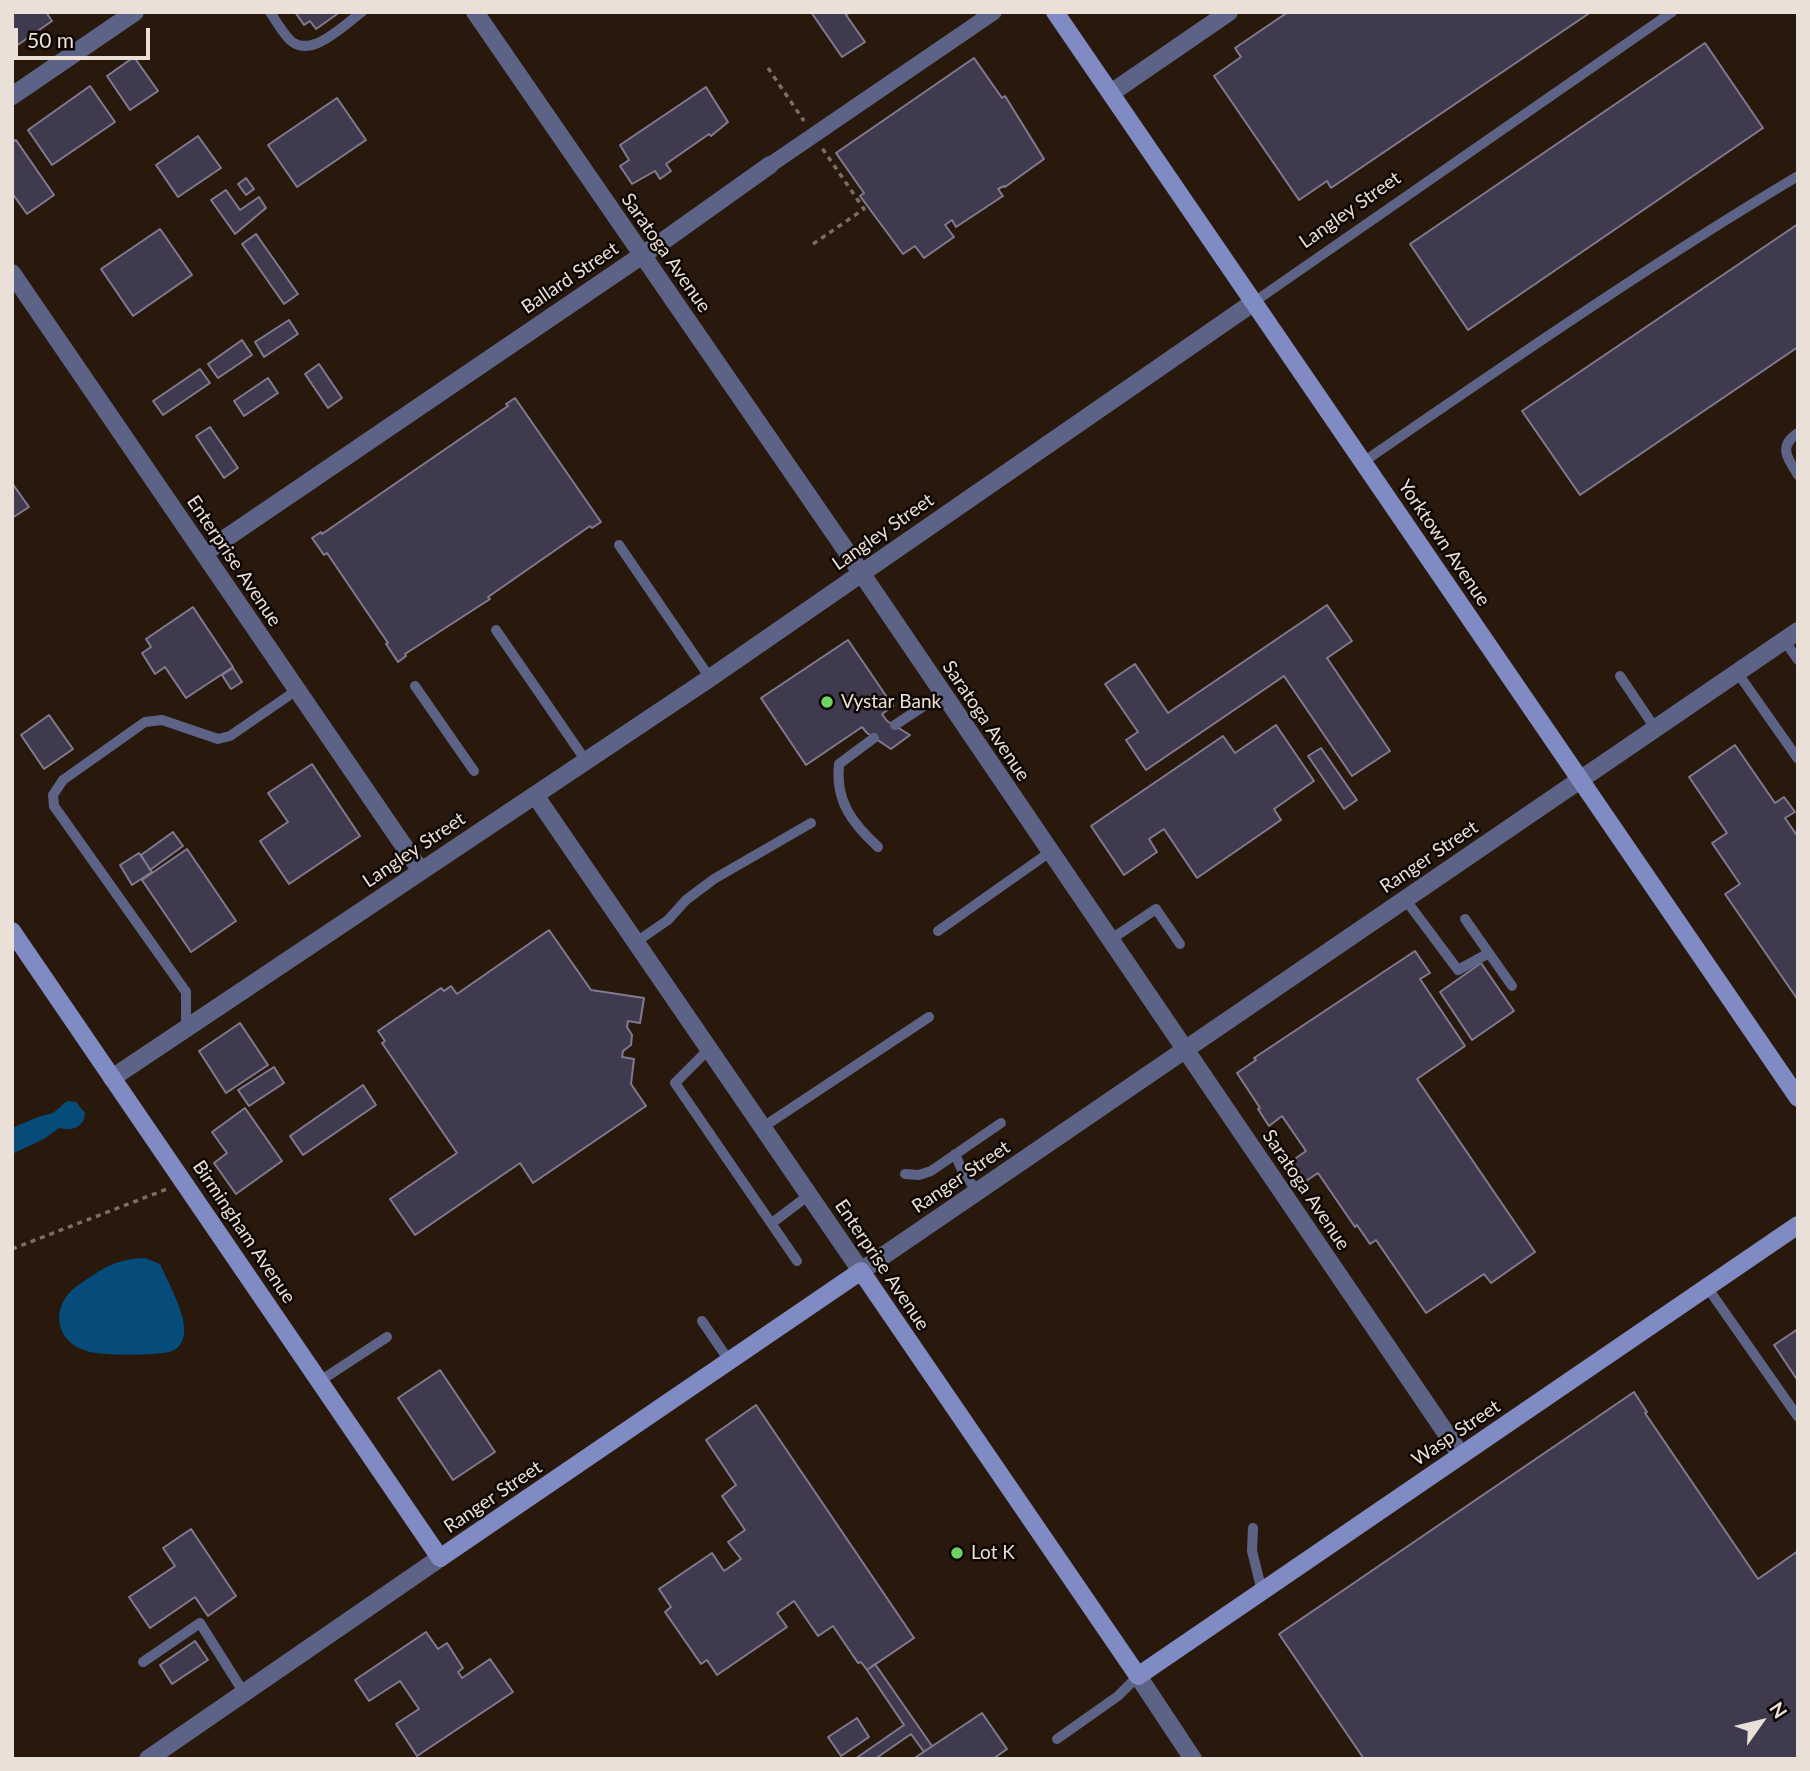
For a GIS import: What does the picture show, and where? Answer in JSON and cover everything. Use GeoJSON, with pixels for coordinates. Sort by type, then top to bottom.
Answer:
{"type":"FeatureCollection","features":[{"type":"Feature","properties":{"kind":"main road","name":"Yorktown Avenue"},"geometry":{"type":"LineString","coordinates":[[1055,12],[1798,1098]]}},
{"type":"Feature","properties":{"kind":"main road","name":"Birmingham Avenue"},"geometry":{"type":"LineString","coordinates":[[12,931],[440,1558]]}},
{"type":"Feature","properties":{"kind":"main road","name":"Wasp Street"},"geometry":{"type":"LineString","coordinates":[[1138,1676],[1798,1225]]}},
{"type":"Feature","properties":{"kind":"main road","name":"Ranger Street"},"geometry":{"type":"LineString","coordinates":[[440,1558],[861,1271]]}},
{"type":"Feature","properties":{"kind":"main road","name":"Enterprise Avenue"},"geometry":{"type":"LineString","coordinates":[[861,1271],[1138,1676]]}},
{"type":"Feature","properties":{"kind":"street"},"geometry":{"type":"LineString","coordinates":[[12,96],[135,12]]}},
{"type":"Feature","properties":{"kind":"street","name":"Saratoga Avenue"},"geometry":{"type":"LineString","coordinates":[[475,12],[1461,1455]]}},
{"type":"Feature","properties":{"kind":"street","name":"Ballard Street"},"geometry":{"type":"LineString","coordinates":[[204,553],[994,12]]}},
{"type":"Feature","properties":{"kind":"street"},"geometry":{"type":"LineString","coordinates":[[1111,93],[1229,12]]}},
{"type":"Feature","properties":{"kind":"street","name":"Enterprise Avenue"},"geometry":{"type":"LineString","coordinates":[[12,273],[421,872]]}},
{"type":"Feature","properties":{"kind":"street","name":"Langley Street"},"geometry":{"type":"LineString","coordinates":[[112,1078],[709,678],[1254,302]]}},
{"type":"Feature","properties":{"kind":"street","name":"Ranger Street"},"geometry":{"type":"LineString","coordinates":[[861,1271],[1791,636]]}},
{"type":"Feature","properties":{"kind":"street","name":"Enterprise Avenue"},"geometry":{"type":"LineString","coordinates":[[535,795],[861,1271]]}},
{"type":"Feature","properties":{"kind":"street","name":"Ranger Street"},"geometry":{"type":"LineString","coordinates":[[148,1759],[440,1558]]}},
{"type":"Feature","properties":{"kind":"street","name":"Enterprise Avenue"},"geometry":{"type":"LineString","coordinates":[[1138,1676],[1194,1759]]}},
{"type":"Feature","properties":{"kind":"lane"},"geometry":{"type":"LineString","coordinates":[[270,12],[289,39],[296,45],[307,47],[320,42],[362,12]]}},
{"type":"Feature","properties":{"kind":"lane","name":"Langley Street"},"geometry":{"type":"LineString","coordinates":[[1254,302],[1672,12]]}},
{"type":"Feature","properties":{"kind":"lane"},"geometry":{"type":"LineString","coordinates":[[1363,462],[1696,237],[1798,176]]}},
{"type":"Feature","properties":{"kind":"lane"},"geometry":{"type":"LineString","coordinates":[[1798,433],[1788,439],[1786,445],[1788,461],[1798,474]]}},
{"type":"Feature","properties":{"kind":"lane"},"geometry":{"type":"LineString","coordinates":[[619,544],[709,678]]}},
{"type":"Feature","properties":{"kind":"lane"},"geometry":{"type":"LineString","coordinates":[[496,630],[586,761]]}},
{"type":"Feature","properties":{"kind":"lane"},"geometry":{"type":"LineString","coordinates":[[1791,636],[1798,660]]}},
{"type":"Feature","properties":{"kind":"lane"},"geometry":{"type":"LineString","coordinates":[[1737,672],[1798,759]]}},
{"type":"Feature","properties":{"kind":"lane"},"geometry":{"type":"LineString","coordinates":[[1620,676],[1655,728]]}},
{"type":"Feature","properties":{"kind":"lane"},"geometry":{"type":"LineString","coordinates":[[415,686],[474,771]]}},
{"type":"Feature","properties":{"kind":"lane"},"geometry":{"type":"LineString","coordinates":[[186,1030],[186,992],[54,806],[53,795],[63,780],[145,722],[162,720],[218,738],[230,736],[297,690]]}},
{"type":"Feature","properties":{"kind":"lane"},"geometry":{"type":"LineString","coordinates":[[895,725],[942,694]]}},
{"type":"Feature","properties":{"kind":"lane"},"geometry":{"type":"LineString","coordinates":[[874,738],[839,764],[837,783],[840,799],[866,836],[878,847]]}},
{"type":"Feature","properties":{"kind":"lane"},"geometry":{"type":"LineString","coordinates":[[636,942],[668,920],[714,878],[811,823]]}},
{"type":"Feature","properties":{"kind":"lane"},"geometry":{"type":"LineString","coordinates":[[938,931],[1050,852]]}},
{"type":"Feature","properties":{"kind":"lane"},"geometry":{"type":"LineString","coordinates":[[1405,899],[1458,970],[1489,953]]}},
{"type":"Feature","properties":{"kind":"lane"},"geometry":{"type":"LineString","coordinates":[[1110,940],[1156,909],[1180,944]]}},
{"type":"Feature","properties":{"kind":"lane"},"geometry":{"type":"LineString","coordinates":[[1465,919],[1512,986]]}},
{"type":"Feature","properties":{"kind":"lane"},"geometry":{"type":"LineString","coordinates":[[762,1127],[929,1017]]}},
{"type":"Feature","properties":{"kind":"lane"},"geometry":{"type":"LineString","coordinates":[[709,1049],[675,1083],[797,1261]]}},
{"type":"Feature","properties":{"kind":"lane"},"geometry":{"type":"LineString","coordinates":[[905,1174],[919,1175],[931,1171],[1000,1123]]}},
{"type":"Feature","properties":{"kind":"lane"},"geometry":{"type":"LineString","coordinates":[[955,1154],[977,1192]]}},
{"type":"Feature","properties":{"kind":"lane"},"geometry":{"type":"LineString","coordinates":[[772,1223],[809,1195]]}},
{"type":"Feature","properties":{"kind":"lane"},"geometry":{"type":"LineString","coordinates":[[1707,1287],[1798,1417]]}},
{"type":"Feature","properties":{"kind":"lane"},"geometry":{"type":"LineString","coordinates":[[702,1321],[730,1362]]}},
{"type":"Feature","properties":{"kind":"lane"},"geometry":{"type":"LineString","coordinates":[[320,1381],[387,1336]]}},
{"type":"Feature","properties":{"kind":"lane"},"geometry":{"type":"LineString","coordinates":[[1253,1528],[1252,1551],[1262,1591]]}},
{"type":"Feature","properties":{"kind":"lane"},"geometry":{"type":"LineString","coordinates":[[143,1662],[200,1623],[244,1693]]}},
{"type":"Feature","properties":{"kind":"lane"},"geometry":{"type":"LineString","coordinates":[[1057,1739],[1118,1696],[1138,1676]]}},
{"type":"Feature","properties":{"kind":"path"},"geometry":{"type":"LineString","coordinates":[[768,68],[864,209],[813,244]]}},
{"type":"Feature","properties":{"kind":"path"},"geometry":{"type":"LineString","coordinates":[[12,1249],[167,1189]]}},
{"type":"Feature","properties":{"kind":"water"},"geometry":{"type":"Polygon","coordinates":[[[67,1101],[76,1102],[85,1113],[80,1125],[73,1129],[59,1128],[44,1139],[12,1154],[12,1128],[53,1113],[67,1101]]]}},
{"type":"Feature","properties":{"kind":"water"},"geometry":{"type":"Polygon","coordinates":[[[145,1258],[160,1264],[180,1309],[184,1334],[179,1346],[172,1351],[155,1354],[104,1354],[87,1351],[68,1340],[62,1331],[60,1313],[68,1294],[109,1266],[125,1260],[145,1258]]]}},
{"type":"Feature","properties":{"kind":"building"},"geometry":{"type":"Polygon","coordinates":[[[12,12],[46,12],[52,21],[12,49],[12,12]]]}},
{"type":"Feature","properties":{"kind":"building"},"geometry":{"type":"Polygon","coordinates":[[[295,12],[340,12],[316,29],[310,21],[304,25],[295,12]]]}},
{"type":"Feature","properties":{"kind":"building"},"geometry":{"type":"Polygon","coordinates":[[[811,12],[850,12],[846,15],[865,42],[842,57],[811,12]]]}},
{"type":"Feature","properties":{"kind":"building"},"geometry":{"type":"Polygon","coordinates":[[[1288,12],[1591,12],[1331,188],[1327,181],[1299,200],[1214,76],[1241,57],[1235,48],[1288,12]]]}},
{"type":"Feature","properties":{"kind":"building"},"geometry":{"type":"Polygon","coordinates":[[[1705,43],[1763,128],[1468,330],[1410,244],[1705,43]]]}},
{"type":"Feature","properties":{"kind":"building"},"geometry":{"type":"Polygon","coordinates":[[[134,57],[158,91],[130,110],[107,76],[134,57]]]}},
{"type":"Feature","properties":{"kind":"building"},"geometry":{"type":"Polygon","coordinates":[[[974,58],[1002,98],[1005,96],[1044,159],[1005,187],[998,189],[1003,196],[956,227],[952,220],[945,225],[954,237],[924,258],[915,246],[903,254],[860,196],[864,193],[836,153],[974,58]]]}},
{"type":"Feature","properties":{"kind":"building"},"geometry":{"type":"Polygon","coordinates":[[[90,86],[115,122],[52,165],[28,130],[90,86]]]}},
{"type":"Feature","properties":{"kind":"building"},"geometry":{"type":"Polygon","coordinates":[[[706,87],[728,122],[666,164],[671,171],[660,179],[655,171],[632,184],[620,166],[629,160],[620,145],[706,87]]]}},
{"type":"Feature","properties":{"kind":"building"},"geometry":{"type":"Polygon","coordinates":[[[337,98],[366,140],[297,187],[268,145],[337,98]]]}},
{"type":"Feature","properties":{"kind":"building"},"geometry":{"type":"Polygon","coordinates":[[[198,136],[221,168],[178,197],[156,165],[198,136]]]}},
{"type":"Feature","properties":{"kind":"building"},"geometry":{"type":"Polygon","coordinates":[[[16,140],[54,195],[27,214],[12,193],[12,142],[16,140]]]}},
{"type":"Feature","properties":{"kind":"building"},"geometry":{"type":"Polygon","coordinates":[[[246,178],[254,189],[246,195],[238,184],[246,178]]]}},
{"type":"Feature","properties":{"kind":"building"},"geometry":{"type":"Polygon","coordinates":[[[226,190],[240,210],[259,197],[266,208],[235,234],[211,200],[226,190]]]}},
{"type":"Feature","properties":{"kind":"building"},"geometry":{"type":"Polygon","coordinates":[[[1798,224],[1798,347],[1580,495],[1522,411],[1798,224]]]}},
{"type":"Feature","properties":{"kind":"building"},"geometry":{"type":"Polygon","coordinates":[[[160,229],[192,275],[133,316],[101,269],[160,229]]]}},
{"type":"Feature","properties":{"kind":"building"},"geometry":{"type":"Polygon","coordinates":[[[256,234],[298,294],[284,304],[242,244],[256,234]]]}},
{"type":"Feature","properties":{"kind":"building"},"geometry":{"type":"Polygon","coordinates":[[[289,320],[298,334],[264,357],[255,342],[289,320]]]}},
{"type":"Feature","properties":{"kind":"building"},"geometry":{"type":"Polygon","coordinates":[[[242,340],[252,355],[218,378],[208,364],[242,340]]]}},
{"type":"Feature","properties":{"kind":"building"},"geometry":{"type":"Polygon","coordinates":[[[319,364],[342,398],[328,408],[305,374],[319,364]]]}},
{"type":"Feature","properties":{"kind":"building"},"geometry":{"type":"Polygon","coordinates":[[[200,369],[210,383],[163,415],[153,401],[200,369]]]}},
{"type":"Feature","properties":{"kind":"building"},"geometry":{"type":"Polygon","coordinates":[[[268,378],[278,393],[244,416],[234,401],[268,378]]]}},
{"type":"Feature","properties":{"kind":"building"},"geometry":{"type":"Polygon","coordinates":[[[515,398],[601,522],[592,528],[590,526],[488,597],[490,599],[405,654],[398,662],[327,553],[324,555],[312,538],[321,532],[322,534],[508,406],[506,404],[515,398]]]}},
{"type":"Feature","properties":{"kind":"building"},"geometry":{"type":"Polygon","coordinates":[[[210,427],[238,468],[224,478],[196,436],[210,427]]]}},
{"type":"Feature","properties":{"kind":"building"},"geometry":{"type":"Polygon","coordinates":[[[12,483],[29,507],[12,518],[12,483]]]}},
{"type":"Feature","properties":{"kind":"building"},"geometry":{"type":"Polygon","coordinates":[[[1327,605],[1352,641],[1327,658],[1390,751],[1352,776],[1284,676],[1146,770],[1126,740],[1138,732],[1105,684],[1135,664],[1168,713],[1327,605]]]}},
{"type":"Feature","properties":{"kind":"building"},"geometry":{"type":"Polygon","coordinates":[[[193,607],[233,667],[186,698],[165,667],[155,674],[142,653],[151,647],[146,639],[193,607]]]}},
{"type":"Feature","properties":{"kind":"building","name":"Vystar Bank"},"geometry":{"type":"Polygon","coordinates":[[[848,640],[893,706],[882,714],[887,721],[910,735],[891,749],[862,727],[806,765],[761,698],[848,640]]]}},
{"type":"Feature","properties":{"kind":"building"},"geometry":{"type":"Polygon","coordinates":[[[233,668],[242,682],[231,689],[222,675],[233,668]]]}},
{"type":"Feature","properties":{"kind":"building"},"geometry":{"type":"Polygon","coordinates":[[[49,715],[73,749],[44,769],[21,735],[49,715]]]}},
{"type":"Feature","properties":{"kind":"building"},"geometry":{"type":"Polygon","coordinates":[[[1276,725],[1314,781],[1274,809],[1281,820],[1197,878],[1164,829],[1149,839],[1157,852],[1124,875],[1091,826],[1223,736],[1235,753],[1276,725]]]}},
{"type":"Feature","properties":{"kind":"building"},"geometry":{"type":"Polygon","coordinates":[[[1735,745],[1775,803],[1784,797],[1795,812],[1785,818],[1798,837],[1798,1000],[1725,894],[1740,884],[1712,843],[1727,833],[1689,777],[1735,745]]]}},
{"type":"Feature","properties":{"kind":"building"},"geometry":{"type":"Polygon","coordinates":[[[1321,748],[1357,800],[1344,809],[1308,756],[1321,748]]]}},
{"type":"Feature","properties":{"kind":"building"},"geometry":{"type":"Polygon","coordinates":[[[312,764],[360,836],[289,884],[260,841],[288,822],[268,793],[312,764]]]}},
{"type":"Feature","properties":{"kind":"building"},"geometry":{"type":"Polygon","coordinates":[[[173,832],[183,846],[150,870],[141,855],[173,832]]]}},
{"type":"Feature","properties":{"kind":"building"},"geometry":{"type":"Polygon","coordinates":[[[187,849],[236,921],[191,952],[142,880],[187,849]]]}},
{"type":"Feature","properties":{"kind":"building"},"geometry":{"type":"Polygon","coordinates":[[[139,853],[152,872],[132,885],[120,865],[139,853]]]}},
{"type":"Feature","properties":{"kind":"building"},"geometry":{"type":"Polygon","coordinates":[[[549,930],[591,990],[644,998],[640,1023],[628,1021],[627,1027],[632,1035],[631,1045],[623,1051],[622,1057],[634,1059],[631,1084],[646,1106],[533,1183],[520,1163],[415,1235],[390,1199],[457,1153],[382,1043],[385,1041],[378,1031],[441,988],[444,991],[451,986],[457,994],[549,930]]]}},
{"type":"Feature","properties":{"kind":"building"},"geometry":{"type":"Polygon","coordinates":[[[1415,951],[1430,973],[1420,979],[1465,1046],[1417,1079],[1535,1252],[1491,1283],[1484,1274],[1426,1313],[1376,1240],[1370,1244],[1357,1225],[1355,1227],[1318,1173],[1303,1183],[1289,1163],[1306,1151],[1282,1116],[1269,1126],[1237,1073],[1256,1060],[1254,1058],[1415,951]]]}},
{"type":"Feature","properties":{"kind":"building"},"geometry":{"type":"Polygon","coordinates":[[[1481,963],[1514,1011],[1472,1040],[1440,992],[1481,963]]]}},
{"type":"Feature","properties":{"kind":"building"},"geometry":{"type":"Polygon","coordinates":[[[240,1023],[268,1065],[226,1093],[199,1051],[240,1023]]]}},
{"type":"Feature","properties":{"kind":"building"},"geometry":{"type":"Polygon","coordinates":[[[274,1067],[284,1083],[249,1106],[238,1090],[274,1067]]]}},
{"type":"Feature","properties":{"kind":"building"},"geometry":{"type":"Polygon","coordinates":[[[363,1085],[376,1105],[303,1155],[290,1136],[363,1085]]]}},
{"type":"Feature","properties":{"kind":"building"},"geometry":{"type":"Polygon","coordinates":[[[245,1108],[282,1161],[236,1194],[214,1163],[227,1153],[212,1132],[245,1108]]]}},
{"type":"Feature","properties":{"kind":"building"},"geometry":{"type":"Polygon","coordinates":[[[1798,1329],[1798,1381],[1774,1345],[1798,1329]]]}},
{"type":"Feature","properties":{"kind":"building"},"geometry":{"type":"Polygon","coordinates":[[[440,1370],[495,1452],[453,1480],[398,1398],[440,1370]]]}},
{"type":"Feature","properties":{"kind":"building"},"geometry":{"type":"Polygon","coordinates":[[[1634,1392],[1647,1412],[1645,1413],[1758,1579],[1798,1551],[1798,1759],[1364,1759],[1279,1634],[1634,1392]]]}},
{"type":"Feature","properties":{"kind":"building"},"geometry":{"type":"Polygon","coordinates":[[[756,1405],[914,1638],[867,1670],[861,1662],[858,1663],[833,1626],[818,1636],[794,1601],[777,1613],[787,1627],[717,1675],[707,1660],[701,1664],[665,1612],[671,1607],[659,1589],[712,1553],[724,1571],[741,1559],[728,1542],[745,1530],[722,1496],[736,1485],[706,1440],[756,1405]]]}},
{"type":"Feature","properties":{"kind":"building"},"geometry":{"type":"Polygon","coordinates":[[[191,1529],[236,1596],[208,1616],[195,1597],[150,1628],[129,1597],[175,1566],[163,1548],[191,1529]]]}},
{"type":"Feature","properties":{"kind":"building"},"geometry":{"type":"Polygon","coordinates":[[[426,1632],[438,1649],[447,1643],[463,1668],[458,1672],[462,1678],[490,1659],[513,1692],[417,1756],[396,1724],[419,1709],[400,1681],[369,1701],[355,1680],[426,1632]]]}},
{"type":"Feature","properties":{"kind":"building"},"geometry":{"type":"Polygon","coordinates":[[[195,1641],[208,1660],[172,1684],[160,1665],[195,1641]]]}},
{"type":"Feature","properties":{"kind":"building"},"geometry":{"type":"Polygon","coordinates":[[[875,1664],[932,1746],[924,1752],[911,1734],[875,1759],[855,1759],[904,1725],[867,1670],[875,1664]]]}},
{"type":"Feature","properties":{"kind":"building"},"geometry":{"type":"Polygon","coordinates":[[[982,1713],[1007,1749],[993,1759],[913,1759],[982,1713]]]}},
{"type":"Feature","properties":{"kind":"building"},"geometry":{"type":"Polygon","coordinates":[[[857,1718],[869,1737],[841,1756],[828,1737],[857,1718]]]}},
{"type":"Feature","properties":{"kind":"place","name":"Vystar Bank"},"geometry":{"type":"Point","coordinates":[827,702]}},
{"type":"Feature","properties":{"kind":"place","name":"Lot K"},"geometry":{"type":"Point","coordinates":[957,1553]}}]}
